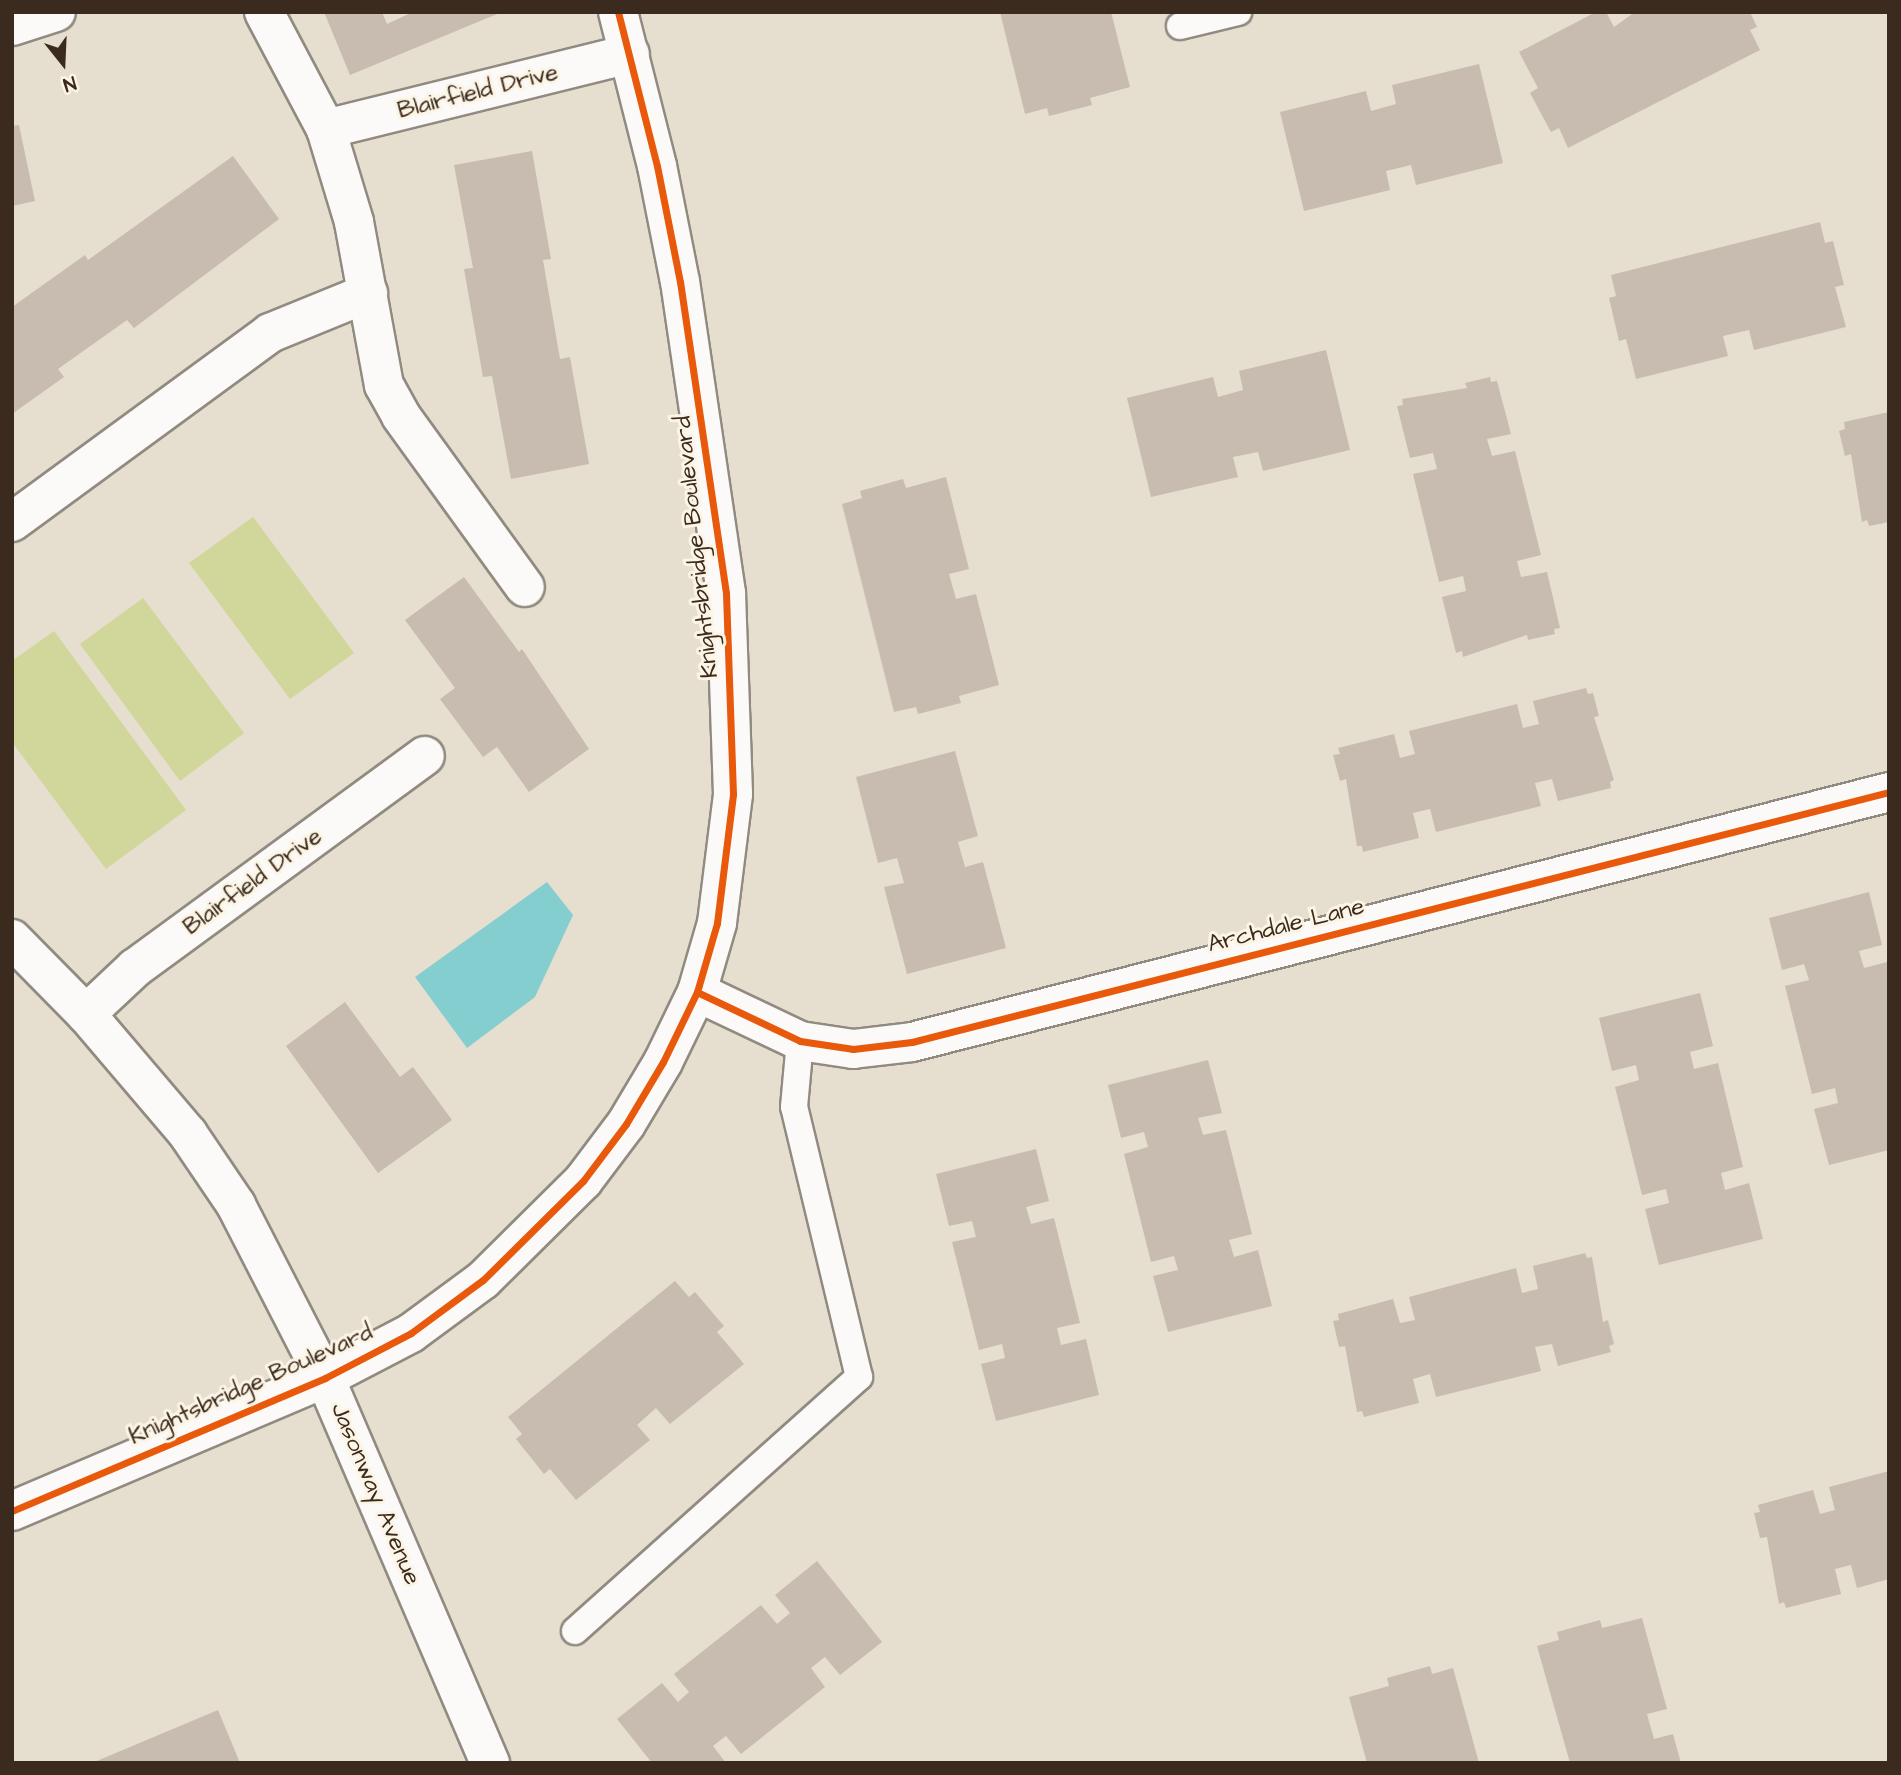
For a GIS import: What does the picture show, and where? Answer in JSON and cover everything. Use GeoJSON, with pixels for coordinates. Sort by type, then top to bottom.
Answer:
{"type":"FeatureCollection","features":[{"type":"Feature","properties":{"kind":"street"},"geometry":{"type":"LineString","coordinates":[[12,26],[56,12]]}},
{"type":"Feature","properties":{"kind":"street"},"geometry":{"type":"LineString","coordinates":[[264,12],[326,129],[354,222],[384,386],[395,406],[525,587]]}},
{"type":"Feature","properties":{"kind":"street","name":"Knightsbridge Boulevard"},"geometry":{"type":"LineString","coordinates":[[12,1511],[325,1378],[411,1332],[483,1280],[538,1228],[626,1124],[697,992],[717,923],[733,794],[726,593],[680,282],[630,54],[618,12]]}},
{"type":"Feature","properties":{"kind":"street","name":"Blairfield Drive"},"geometry":{"type":"LineString","coordinates":[[326,129],[630,54]]}},
{"type":"Feature","properties":{"kind":"street"},"geometry":{"type":"LineString","coordinates":[[12,522],[270,333],[368,293]]}},
{"type":"Feature","properties":{"kind":"street","name":"Blairfield Drive"},"geometry":{"type":"LineString","coordinates":[[86,1014],[135,968],[425,756]]}},
{"type":"Feature","properties":{"kind":"street","name":"Archdale Lane"},"geometry":{"type":"LineString","coordinates":[[697,992],[800,1041],[853,1049],[925,1039],[1889,792]]}},
{"type":"Feature","properties":{"kind":"street","name":"Jasonway Avenue"},"geometry":{"type":"LineString","coordinates":[[12,939],[86,1014],[187,1135],[236,1205],[325,1378],[490,1763]]}},
{"type":"Feature","properties":{"kind":"lane"},"geometry":{"type":"LineString","coordinates":[[1180,26],[1238,12]]}},
{"type":"Feature","properties":{"kind":"lane"},"geometry":{"type":"LineString","coordinates":[[575,1631],[859,1377],[794,1107],[800,1041]]}},
{"type":"Feature","properties":{"kind":"green space"},"geometry":{"type":"Polygon","coordinates":[[[253,517],[354,653],[290,699],[189,563],[253,517]]]}},
{"type":"Feature","properties":{"kind":"green space"},"geometry":{"type":"Polygon","coordinates":[[[143,598],[244,733],[180,781],[80,644],[143,598]]]}},
{"type":"Feature","properties":{"kind":"green space"},"geometry":{"type":"Polygon","coordinates":[[[54,631],[186,810],[106,869],[12,742],[12,661],[54,631]]]}},
{"type":"Feature","properties":{"kind":"water"},"geometry":{"type":"Polygon","coordinates":[[[547,882],[573,915],[535,997],[467,1048],[415,977],[547,882]]]}},
{"type":"Feature","properties":{"kind":"building"},"geometry":{"type":"Polygon","coordinates":[[[324,12],[382,12],[387,24],[413,12],[502,12],[350,75],[324,12]]]}},
{"type":"Feature","properties":{"kind":"building"},"geometry":{"type":"Polygon","coordinates":[[[1000,12],[1111,12],[1130,87],[1090,98],[1092,105],[1049,116],[1047,108],[1025,114],[1000,12]]]}},
{"type":"Feature","properties":{"kind":"building"},"geometry":{"type":"Polygon","coordinates":[[[1596,12],[1606,12],[1614,27],[1635,12],[1750,12],[1757,27],[1750,30],[1760,50],[1568,148],[1559,128],[1551,132],[1530,93],[1538,88],[1519,52],[1596,12]]]}},
{"type":"Feature","properties":{"kind":"building"},"geometry":{"type":"Polygon","coordinates":[[[1479,64],[1503,163],[1416,185],[1411,165],[1386,171],[1390,190],[1304,211],[1280,112],[1366,91],[1371,111],[1396,104],[1392,85],[1479,64]]]}},
{"type":"Feature","properties":{"kind":"building"},"geometry":{"type":"Polygon","coordinates":[[[19,125],[35,201],[12,206],[12,126],[19,125]]]}},
{"type":"Feature","properties":{"kind":"building"},"geometry":{"type":"Polygon","coordinates":[[[532,151],[551,259],[543,260],[560,359],[570,357],[589,464],[511,479],[492,376],[483,377],[464,269],[473,268],[454,165],[532,151]]]}},
{"type":"Feature","properties":{"kind":"building"},"geometry":{"type":"Polygon","coordinates":[[[233,156],[279,219],[134,328],[127,320],[58,369],[64,377],[12,414],[12,307],[85,255],[88,260],[233,156]]]}},
{"type":"Feature","properties":{"kind":"building"},"geometry":{"type":"Polygon","coordinates":[[[1820,222],[1825,243],[1833,241],[1844,285],[1835,287],[1846,327],[1754,350],[1749,330],[1723,336],[1728,356],[1636,379],[1626,339],[1619,341],[1609,298],[1616,296],[1611,275],[1820,222]]]}},
{"type":"Feature","properties":{"kind":"building"},"geometry":{"type":"Polygon","coordinates":[[[1326,350],[1350,450],[1263,471],[1258,452],[1233,457],[1238,477],[1151,497],[1127,398],[1213,377],[1218,397],[1243,390],[1239,371],[1326,350]]]}},
{"type":"Feature","properties":{"kind":"building"},"geometry":{"type":"Polygon","coordinates":[[[1490,377],[1491,382],[1497,381],[1511,434],[1487,439],[1492,456],[1515,451],[1541,555],[1517,561],[1521,577],[1547,572],[1560,628],[1554,629],[1555,634],[1528,640],[1527,635],[1463,657],[1462,651],[1456,653],[1442,597],[1466,591],[1463,576],[1439,582],[1413,474],[1437,469],[1433,453],[1410,458],[1397,406],[1403,405],[1402,399],[1467,388],[1465,383],[1490,377]]]}},
{"type":"Feature","properties":{"kind":"building"},"geometry":{"type":"Polygon","coordinates":[[[1889,412],[1889,522],[1869,526],[1867,520],[1862,522],[1851,454],[1845,456],[1839,431],[1845,429],[1844,422],[1889,412]]]}},
{"type":"Feature","properties":{"kind":"building"},"geometry":{"type":"Polygon","coordinates":[[[946,477],[969,569],[949,574],[956,599],[976,594],[999,685],[959,696],[961,703],[918,714],[916,707],[894,712],[842,504],[862,498],[860,491],[903,479],[906,488],[946,477]]]}},
{"type":"Feature","properties":{"kind":"building"},"geometry":{"type":"Polygon","coordinates":[[[464,577],[519,652],[522,649],[589,749],[529,792],[497,747],[483,757],[440,699],[455,688],[405,620],[464,577]]]}},
{"type":"Feature","properties":{"kind":"building"},"geometry":{"type":"Polygon","coordinates":[[[1586,688],[1588,694],[1593,693],[1599,716],[1594,717],[1614,780],[1610,782],[1611,788],[1558,801],[1552,779],[1535,783],[1541,806],[1436,832],[1430,809],[1413,813],[1419,838],[1363,852],[1362,846],[1357,846],[1346,779],[1340,781],[1333,755],[1340,754],[1338,748],[1394,734],[1400,758],[1415,754],[1409,731],[1517,704],[1523,728],[1539,724],[1533,701],[1586,688]]]}},
{"type":"Feature","properties":{"kind":"building"},"geometry":{"type":"Polygon","coordinates":[[[955,751],[978,836],[958,842],[965,867],[983,862],[1006,948],[907,974],[884,887],[904,883],[897,858],[878,863],[856,777],[955,751]]]}},
{"type":"Feature","properties":{"kind":"building"},"geometry":{"type":"Polygon","coordinates":[[[1869,892],[1882,945],[1859,951],[1864,968],[1887,962],[1889,971],[1889,1150],[1829,1165],[1814,1109],[1838,1103],[1835,1088],[1812,1094],[1785,986],[1809,980],[1804,964],[1782,970],[1769,918],[1869,892]]]}},
{"type":"Feature","properties":{"kind":"building"},"geometry":{"type":"Polygon","coordinates":[[[1700,993],[1713,1046],[1690,1052],[1694,1069],[1718,1063],[1743,1167],[1721,1173],[1725,1190],[1749,1183],[1763,1239],[1659,1265],[1645,1209],[1669,1203],[1666,1189],[1642,1195],[1615,1087],[1639,1080],[1636,1065],[1612,1071],[1599,1018],[1700,993]]]}},
{"type":"Feature","properties":{"kind":"building"},"geometry":{"type":"Polygon","coordinates":[[[345,1002],[400,1077],[413,1067],[452,1120],[378,1173],[286,1046],[345,1002]]]}},
{"type":"Feature","properties":{"kind":"building"},"geometry":{"type":"Polygon","coordinates":[[[1208,1060],[1222,1113],[1198,1118],[1203,1135],[1226,1130],[1252,1234],[1229,1240],[1234,1257],[1258,1250],[1272,1306],[1168,1332],[1153,1276],[1178,1270],[1174,1256],[1151,1262],[1124,1154],[1148,1147],[1144,1132],[1121,1138],[1108,1085],[1208,1060]]]}},
{"type":"Feature","properties":{"kind":"building"},"geometry":{"type":"Polygon","coordinates":[[[1036,1149],[1049,1201],[1026,1207],[1031,1224],[1054,1218],[1080,1323],[1057,1328],[1061,1345],[1086,1339],[1099,1395],[996,1421],[981,1364],[1005,1358],[1002,1344],[979,1350],[952,1242],[976,1237],[972,1221],[949,1226],[936,1174],[1036,1149]]]}},
{"type":"Feature","properties":{"kind":"building"},"geometry":{"type":"Polygon","coordinates":[[[1585,1253],[1587,1258],[1592,1257],[1603,1322],[1608,1320],[1614,1344],[1609,1346],[1611,1352],[1558,1366],[1552,1344],[1535,1347],[1541,1371],[1436,1397],[1430,1374],[1413,1379],[1419,1403],[1364,1417],[1362,1411],[1357,1412],[1345,1346],[1339,1347],[1333,1321],[1339,1320],[1338,1314],[1393,1299],[1400,1323],[1415,1320],[1409,1297],[1516,1268],[1522,1293],[1538,1289],[1533,1266],[1585,1253]]]}},
{"type":"Feature","properties":{"kind":"building"},"geometry":{"type":"Polygon","coordinates":[[[675,1281],[689,1297],[695,1292],[724,1326],[717,1332],[744,1364],[670,1424],[656,1408],[637,1425],[650,1440],[576,1500],[550,1469],[544,1474],[516,1439],[522,1434],[508,1417],[675,1281]]]}},
{"type":"Feature","properties":{"kind":"building"},"geometry":{"type":"Polygon","coordinates":[[[1889,1471],[1889,1579],[1857,1588],[1851,1565],[1835,1569],[1841,1594],[1786,1608],[1784,1602],[1779,1604],[1767,1537],[1760,1538],[1754,1513],[1760,1512],[1758,1505],[1813,1490],[1820,1514],[1835,1510],[1829,1487],[1889,1471]]]}},
{"type":"Feature","properties":{"kind":"building"},"geometry":{"type":"Polygon","coordinates":[[[817,1561],[882,1642],[840,1675],[825,1657],[811,1668],[825,1687],[741,1754],[726,1736],[713,1746],[726,1763],[652,1763],[617,1719],[662,1683],[678,1702],[689,1692],[674,1674],[761,1605],[777,1624],[790,1613],[775,1595],[817,1561]]]}},
{"type":"Feature","properties":{"kind":"building"},"geometry":{"type":"Polygon","coordinates":[[[1642,1618],[1667,1709],[1647,1714],[1654,1739],[1673,1734],[1681,1763],[1570,1763],[1537,1646],[1559,1640],[1557,1632],[1600,1620],[1602,1628],[1642,1618]]]}},
{"type":"Feature","properties":{"kind":"building"},"geometry":{"type":"Polygon","coordinates":[[[1430,1666],[1432,1674],[1453,1668],[1479,1763],[1367,1763],[1349,1697],[1389,1686],[1387,1678],[1430,1666]]]}},
{"type":"Feature","properties":{"kind":"building"},"geometry":{"type":"Polygon","coordinates":[[[218,1710],[240,1763],[92,1763],[218,1710]]]}},
{"type":"Feature","properties":{"kind":"cycle path"},"geometry":{"type":"LineString","coordinates":[[12,1511],[325,1378],[411,1333],[483,1280],[583,1181],[626,1124],[663,1062],[697,992],[717,923],[733,794],[726,593],[680,282],[657,166],[618,12]]}},
{"type":"Feature","properties":{"kind":"cycle path"},"geometry":{"type":"LineString","coordinates":[[697,992],[800,1041],[853,1049],[912,1042],[1889,792]]}}]}
